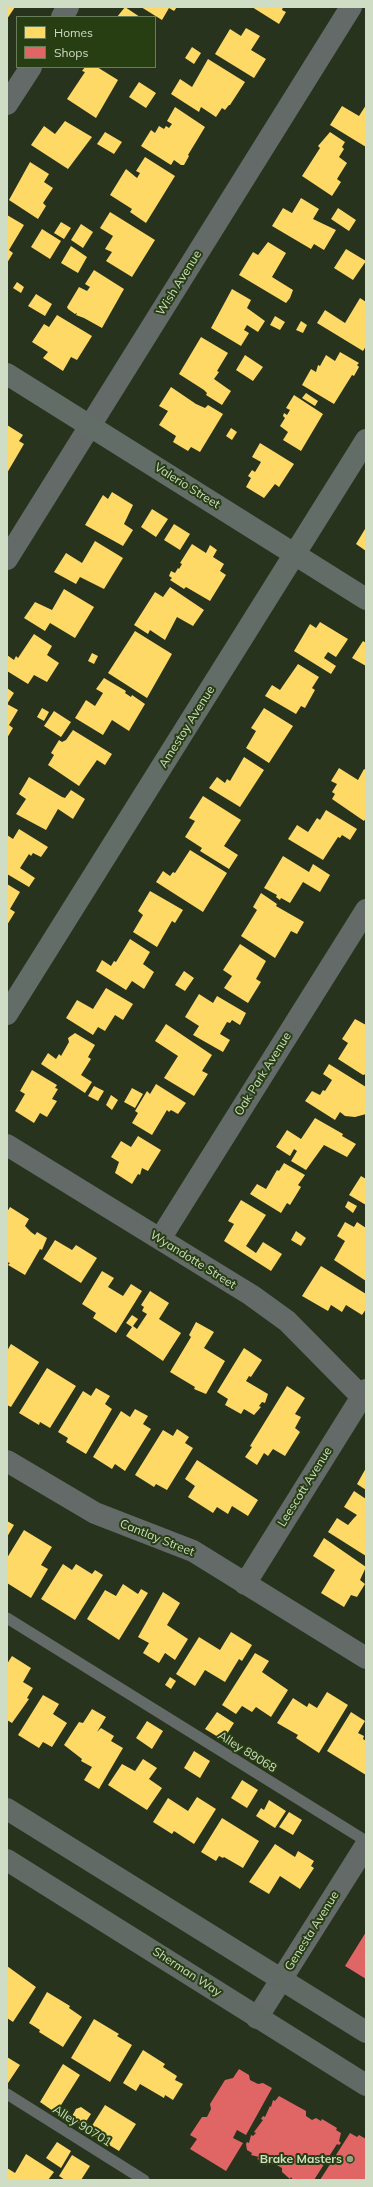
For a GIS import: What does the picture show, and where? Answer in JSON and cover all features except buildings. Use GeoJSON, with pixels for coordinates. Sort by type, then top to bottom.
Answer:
{"type":"FeatureCollection","features":[{"type":"Feature","properties":{"kind":"main road"},"geometry":{"type":"LineString","coordinates":[[7,1809],[366,2032]]}},
{"type":"Feature","properties":{"kind":"main road","name":"Sherman Way"},"geometry":{"type":"LineString","coordinates":[[7,1860],[150,1948],[257,2018],[366,2085]]}},
{"type":"Feature","properties":{"kind":"street"},"geometry":{"type":"LineString","coordinates":[[63,16],[68,7]]}},
{"type":"Feature","properties":{"kind":"street","name":"Wish Avenue"},"geometry":{"type":"LineString","coordinates":[[7,559],[351,7]]}},
{"type":"Feature","properties":{"kind":"street"},"geometry":{"type":"LineString","coordinates":[[7,104],[29,68]]}},
{"type":"Feature","properties":{"kind":"street","name":"Valerio Street"},"geometry":{"type":"LineString","coordinates":[[7,374],[366,599]]}},
{"type":"Feature","properties":{"kind":"street","name":"Amestoy Avenue"},"geometry":{"type":"LineString","coordinates":[[7,1014],[366,440]]}},
{"type":"Feature","properties":{"kind":"street","name":"Oak Park Avenue"},"geometry":{"type":"LineString","coordinates":[[160,1239],[366,910]]}},
{"type":"Feature","properties":{"kind":"street","name":"Wyandotte Street"},"geometry":{"type":"LineString","coordinates":[[7,1145],[251,1295],[287,1320],[364,1393]]}},
{"type":"Feature","properties":{"kind":"street","name":"Leescott Avenue"},"geometry":{"type":"LineString","coordinates":[[245,1584],[364,1393]]}},
{"type":"Feature","properties":{"kind":"street","name":"Cantlay Street"},"geometry":{"type":"LineString","coordinates":[[7,1461],[74,1502],[107,1518],[193,1550],[245,1584],[366,1658]]}},
{"type":"Feature","properties":{"kind":"street","name":"Genesta Avenue"},"geometry":{"type":"LineString","coordinates":[[257,2018],[366,1845]]}},
{"type":"Feature","properties":{"kind":"lane","name":"Alley 89068"},"geometry":{"type":"LineString","coordinates":[[7,1618],[366,1840]]}},
{"type":"Feature","properties":{"kind":"lane","name":"Alley 90701"},"geometry":{"type":"LineString","coordinates":[[7,2094],[144,2180]]}},
{"type":"Feature","properties":{"kind":"place","name":"Brake Masters"},"geometry":{"type":"Point","coordinates":[350,2159]}}]}
